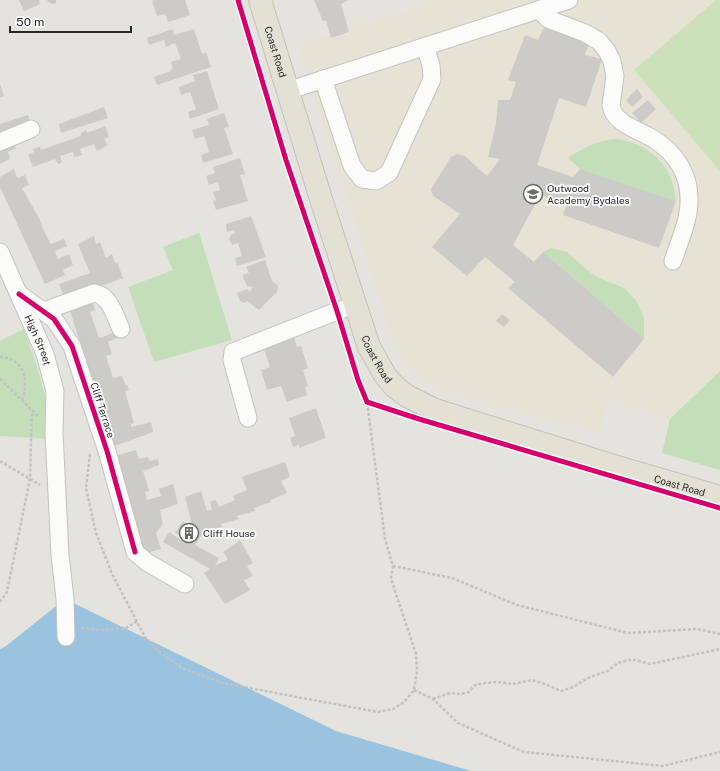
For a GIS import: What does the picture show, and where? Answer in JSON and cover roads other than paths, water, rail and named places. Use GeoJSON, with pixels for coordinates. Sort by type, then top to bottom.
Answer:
{"type":"FeatureCollection","features":[{"type":"Feature","properties":{"kind":"main road","name":"Coast Road"},"geometry":{"type":"LineString","coordinates":[[260,0],[287,91],[369,347],[375,360],[394,386],[407,396],[435,410],[617,467],[720,497]]}},
{"type":"Feature","properties":{"kind":"street"},"geometry":{"type":"LineString","coordinates":[[287,91],[568,0]]}},
{"type":"Feature","properties":{"kind":"street"},"geometry":{"type":"LineString","coordinates":[[539,10],[548,20],[585,33],[599,41],[612,61],[615,76],[611,109],[625,124],[664,146],[676,159],[683,170],[688,188],[689,202],[686,222],[674,261]]}},
{"type":"Feature","properties":{"kind":"street"},"geometry":{"type":"LineString","coordinates":[[323,79],[352,166],[362,179],[376,181],[389,173],[432,79],[431,65],[425,46]]}},
{"type":"Feature","properties":{"kind":"street"},"geometry":{"type":"LineString","coordinates":[[0,142],[31,129]]}},
{"type":"Feature","properties":{"kind":"street","name":"High Street"},"geometry":{"type":"LineString","coordinates":[[0,252],[45,354],[55,391],[54,433],[60,555],[66,600],[66,632]]}},
{"type":"Feature","properties":{"kind":"street"},"geometry":{"type":"LineString","coordinates":[[44,312],[94,293],[100,294],[107,300],[121,329]]}},
{"type":"Feature","properties":{"kind":"street","name":"Cliff Terrace"},"geometry":{"type":"LineString","coordinates":[[19,294],[54,319],[72,346],[107,451],[135,552],[148,563],[185,584]]}},
{"type":"Feature","properties":{"kind":"street"},"geometry":{"type":"LineString","coordinates":[[248,418],[232,360],[233,352],[356,305]]}},
{"type":"Feature","properties":{"kind":"water"},"geometry":{"type":"Polygon","coordinates":[[[65,599],[336,731],[471,771],[0,771],[0,649],[6,646],[65,599]]]}},
{"type":"Feature","properties":{"kind":"place","name":"Outwood Academy Bydales"},"geometry":{"type":"Point","coordinates":[533,194]}},
{"type":"Feature","properties":{"kind":"place","name":"Cliff House"},"geometry":{"type":"Point","coordinates":[189,533]}}]}
